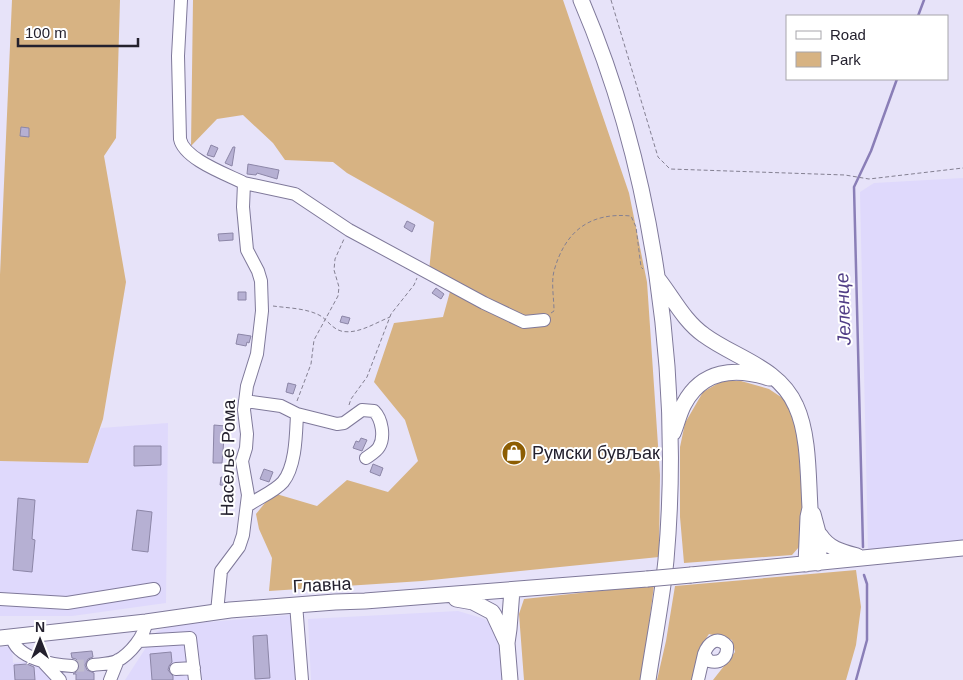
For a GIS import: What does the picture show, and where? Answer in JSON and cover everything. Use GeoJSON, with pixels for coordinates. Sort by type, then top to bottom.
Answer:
{"type":"FeatureCollection","features":[{"type":"Feature","properties":{"kind":"main road"},"geometry":{"type":"LineString","coordinates":[[581,0],[613,88],[628,137],[644,205],[657,278],[665,340],[670,439],[666,559],[663,592],[648,680]]}},
{"type":"Feature","properties":{"kind":"main road"},"geometry":{"type":"LineString","coordinates":[[657,278],[682,312],[703,334],[717,344],[761,366],[785,388],[792,398],[800,418],[805,442],[810,508],[820,535],[824,542],[832,548],[863,558]]}},
{"type":"Feature","properties":{"kind":"main road"},"geometry":{"type":"LineString","coordinates":[[670,439],[685,402],[696,388],[711,378],[722,373],[735,371],[775,379]]}},
{"type":"Feature","properties":{"kind":"main road"},"geometry":{"type":"LineString","coordinates":[[810,508],[808,517],[812,564]]}},
{"type":"Feature","properties":{"kind":"main road"},"geometry":{"type":"LineString","coordinates":[[812,564],[820,546],[820,535]]}},
{"type":"Feature","properties":{"kind":"main road","name":"Главна"},"geometry":{"type":"LineString","coordinates":[[6,638],[296,604],[432,596],[690,575],[963,548]]}},
{"type":"Feature","properties":{"kind":"main road"},"geometry":{"type":"LineString","coordinates":[[494,615],[505,590]]}},
{"type":"Feature","properties":{"kind":"main road"},"geometry":{"type":"LineString","coordinates":[[505,590],[509,629],[507,643],[510,680]]}},
{"type":"Feature","properties":{"kind":"main road"},"geometry":{"type":"LineString","coordinates":[[432,596],[473,602],[485,607],[494,615],[507,643]]}},
{"type":"Feature","properties":{"kind":"street"},"geometry":{"type":"LineString","coordinates":[[181,0],[178,56],[181,146],[203,162],[244,183],[295,194],[349,230],[524,322],[544,320]]}},
{"type":"Feature","properties":{"kind":"street","name":"Насеље Рома"},"geometry":{"type":"LineString","coordinates":[[217,612],[221,571],[239,547],[243,535],[247,506],[242,461],[246,448],[247,434],[244,410],[247,386],[257,354],[262,305],[261,281],[247,250],[243,207],[244,183]]}},
{"type":"Feature","properties":{"kind":"street"},"geometry":{"type":"LineString","coordinates":[[245,401],[255,404],[282,406],[297,414],[337,424],[344,423],[362,410],[374,411],[380,421],[381,442],[378,449],[366,458]]}},
{"type":"Feature","properties":{"kind":"street"},"geometry":{"type":"LineString","coordinates":[[247,506],[278,486],[287,476],[291,466],[297,414]]}},
{"type":"Feature","properties":{"kind":"street"},"geometry":{"type":"LineString","coordinates":[[0,599],[67,603],[154,589]]}},
{"type":"Feature","properties":{"kind":"street"},"geometry":{"type":"LineString","coordinates":[[296,604],[302,680]]}},
{"type":"Feature","properties":{"kind":"street"},"geometry":{"type":"LineString","coordinates":[[110,680],[118,660],[139,641],[146,627],[146,622]]}},
{"type":"Feature","properties":{"kind":"street"},"geometry":{"type":"LineString","coordinates":[[6,638],[44,663],[60,680]]}},
{"type":"Feature","properties":{"kind":"street"},"geometry":{"type":"LineString","coordinates":[[139,641],[190,638],[194,674],[176,669]]}},
{"type":"Feature","properties":{"kind":"street"},"geometry":{"type":"LineString","coordinates":[[698,680],[707,647],[712,642],[722,641],[727,646],[726,656],[702,680]]}},
{"type":"Feature","properties":{"kind":"street"},"geometry":{"type":"LineString","coordinates":[[704,654],[705,658],[709,661],[716,663],[720,661]]}},
{"type":"Feature","properties":{"kind":"street"},"geometry":{"type":"LineString","coordinates":[[93,664],[118,660]]}},
{"type":"Feature","properties":{"kind":"street"},"geometry":{"type":"LineString","coordinates":[[44,663],[57,666],[72,666]]}},
{"type":"Feature","properties":{"kind":"path"},"geometry":{"type":"LineString","coordinates":[[611,0],[658,157],[670,169],[853,176],[869,179],[963,168]]}},
{"type":"Feature","properties":{"kind":"path"},"geometry":{"type":"LineString","coordinates":[[544,320],[554,310],[554,273],[561,253],[573,233],[593,220],[614,214],[632,216],[636,228],[641,268],[657,278]]}},
{"type":"Feature","properties":{"kind":"path"},"geometry":{"type":"LineString","coordinates":[[297,414],[296,400],[311,364],[314,340],[338,296],[339,287],[334,270],[335,259],[349,230]]}},
{"type":"Feature","properties":{"kind":"path"},"geometry":{"type":"LineString","coordinates":[[352,416],[349,405],[351,399],[367,377],[390,317],[414,285],[421,268]]}},
{"type":"Feature","properties":{"kind":"path"},"geometry":{"type":"LineString","coordinates":[[262,305],[298,309],[320,315],[333,327],[341,331],[357,330],[390,317]]}},
{"type":"Feature","properties":{"kind":"shaded area"},"geometry":{"type":"Polygon","coordinates":[[[963,178],[963,540],[868,551],[860,192],[874,183],[963,178]]]}},
{"type":"Feature","properties":{"kind":"shaded area"},"geometry":{"type":"Polygon","coordinates":[[[168,423],[166,603],[72,616],[0,616],[0,461],[87,463],[101,428],[168,423]]]}},
{"type":"Feature","properties":{"kind":"shaded area"},"geometry":{"type":"Polygon","coordinates":[[[458,611],[485,619],[496,631],[504,680],[311,680],[308,619],[458,611]]]}},
{"type":"Feature","properties":{"kind":"shaded area"},"geometry":{"type":"Polygon","coordinates":[[[290,615],[297,680],[125,680],[156,632],[173,625],[290,615]]]}},
{"type":"Feature","properties":{"kind":"shaded area"},"geometry":{"type":"Polygon","coordinates":[[[12,646],[13,663],[36,661],[57,680],[0,680],[0,647],[12,646]]]}},
{"type":"Feature","properties":{"kind":"green space"},"geometry":{"type":"Polygon","coordinates":[[[12,0],[120,0],[116,138],[104,156],[126,282],[103,419],[88,463],[0,461],[0,275],[12,0]]]}},
{"type":"Feature","properties":{"kind":"green space"},"geometry":{"type":"Polygon","coordinates":[[[193,0],[563,0],[629,193],[647,282],[660,475],[659,557],[422,581],[269,591],[272,558],[259,529],[256,514],[273,493],[317,506],[347,480],[388,492],[418,461],[405,420],[374,382],[394,323],[443,317],[451,288],[429,271],[434,222],[347,173],[333,162],[285,160],[273,143],[243,115],[217,119],[191,146],[193,0]]]}},
{"type":"Feature","properties":{"kind":"green space"},"geometry":{"type":"Polygon","coordinates":[[[722,381],[741,381],[769,389],[790,403],[796,423],[803,500],[799,547],[792,555],[684,563],[680,517],[680,447],[685,423],[703,392],[722,381]]]}},
{"type":"Feature","properties":{"kind":"green space"},"geometry":{"type":"Polygon","coordinates":[[[856,570],[861,607],[856,645],[846,680],[713,680],[735,652],[732,640],[709,634],[703,643],[693,680],[657,680],[666,641],[675,586],[856,570]]]}},
{"type":"Feature","properties":{"kind":"green space"},"geometry":{"type":"Polygon","coordinates":[[[654,585],[642,680],[524,680],[519,614],[524,599],[654,585]]]}},
{"type":"Feature","properties":{"kind":"building"},"geometry":{"type":"Polygon","coordinates":[[[21,127],[29,128],[29,137],[20,136],[21,127]]]}},
{"type":"Feature","properties":{"kind":"building"},"geometry":{"type":"Polygon","coordinates":[[[211,145],[218,148],[214,157],[207,155],[211,145]]]}},
{"type":"Feature","properties":{"kind":"building"},"geometry":{"type":"Polygon","coordinates":[[[233,147],[235,147],[232,166],[225,163],[233,147]]]}},
{"type":"Feature","properties":{"kind":"building"},"geometry":{"type":"Polygon","coordinates":[[[248,164],[279,170],[277,179],[257,173],[256,175],[247,174],[248,164]]]}},
{"type":"Feature","properties":{"kind":"building"},"geometry":{"type":"Polygon","coordinates":[[[407,221],[415,225],[412,232],[404,227],[407,221]]]}},
{"type":"Feature","properties":{"kind":"building"},"geometry":{"type":"Polygon","coordinates":[[[233,233],[233,240],[219,241],[218,234],[233,233]]]}},
{"type":"Feature","properties":{"kind":"building"},"geometry":{"type":"Polygon","coordinates":[[[436,288],[444,294],[441,299],[432,293],[436,288]]]}},
{"type":"Feature","properties":{"kind":"building"},"geometry":{"type":"Polygon","coordinates":[[[238,292],[246,292],[246,300],[238,300],[238,292]]]}},
{"type":"Feature","properties":{"kind":"building"},"geometry":{"type":"Polygon","coordinates":[[[342,316],[350,318],[348,324],[340,322],[342,316]]]}},
{"type":"Feature","properties":{"kind":"building"},"geometry":{"type":"Polygon","coordinates":[[[238,334],[251,336],[246,346],[236,344],[238,334]]]}},
{"type":"Feature","properties":{"kind":"building"},"geometry":{"type":"Polygon","coordinates":[[[288,383],[296,385],[293,394],[286,392],[288,383]]]}},
{"type":"Feature","properties":{"kind":"building"},"geometry":{"type":"Polygon","coordinates":[[[214,425],[225,426],[222,463],[213,463],[214,425]]]}},
{"type":"Feature","properties":{"kind":"building"},"geometry":{"type":"Polygon","coordinates":[[[361,438],[367,440],[362,451],[353,448],[356,441],[359,442],[361,438]]]}},
{"type":"Feature","properties":{"kind":"building"},"geometry":{"type":"Polygon","coordinates":[[[134,446],[161,446],[161,465],[134,466],[134,446]]]}},
{"type":"Feature","properties":{"kind":"building"},"geometry":{"type":"Polygon","coordinates":[[[373,464],[383,468],[380,476],[370,472],[373,464]]]}},
{"type":"Feature","properties":{"kind":"building"},"geometry":{"type":"Polygon","coordinates":[[[264,469],[273,472],[269,482],[260,479],[264,469]]]}},
{"type":"Feature","properties":{"kind":"building"},"geometry":{"type":"Polygon","coordinates":[[[221,477],[234,478],[233,486],[220,485],[221,477]]]}},
{"type":"Feature","properties":{"kind":"building"},"geometry":{"type":"Polygon","coordinates":[[[18,498],[35,500],[32,539],[35,540],[32,572],[13,570],[18,498]]]}},
{"type":"Feature","properties":{"kind":"building"},"geometry":{"type":"Polygon","coordinates":[[[137,510],[152,512],[148,552],[132,550],[137,510]]]}},
{"type":"Feature","properties":{"kind":"building"},"geometry":{"type":"Polygon","coordinates":[[[267,635],[270,678],[255,679],[253,636],[267,635]]]}},
{"type":"Feature","properties":{"kind":"building"},"geometry":{"type":"Polygon","coordinates":[[[92,651],[93,657],[88,659],[85,665],[87,670],[94,673],[94,680],[76,680],[76,674],[73,674],[79,670],[80,663],[72,658],[71,653],[92,651]]]}},
{"type":"Feature","properties":{"kind":"building"},"geometry":{"type":"Polygon","coordinates":[[[171,652],[172,662],[168,670],[173,676],[173,680],[152,680],[150,654],[171,652]]]}},
{"type":"Feature","properties":{"kind":"building"},"geometry":{"type":"Polygon","coordinates":[[[27,664],[34,667],[35,680],[15,680],[14,665],[27,664]]]}},
{"type":"Feature","properties":{"kind":"waterway","name":"Јеленце"},"geometry":{"type":"LineString","coordinates":[[918,15],[924,0]]}},
{"type":"Feature","properties":{"kind":"waterway","name":"Јеленце"},"geometry":{"type":"LineString","coordinates":[[863,547],[854,187],[871,151],[897,80]]}},
{"type":"Feature","properties":{"kind":"waterway","name":"Јеленце"},"geometry":{"type":"LineString","coordinates":[[856,680],[867,640],[867,584],[864,575]]}},
{"type":"Feature","properties":{"kind":"tunnel"},"geometry":{"type":"LineString","coordinates":[[72,666],[93,665]]}},
{"type":"Feature","properties":{"kind":"place","name":"Румски бувљак"},"geometry":{"type":"Point","coordinates":[514,453]}}]}
